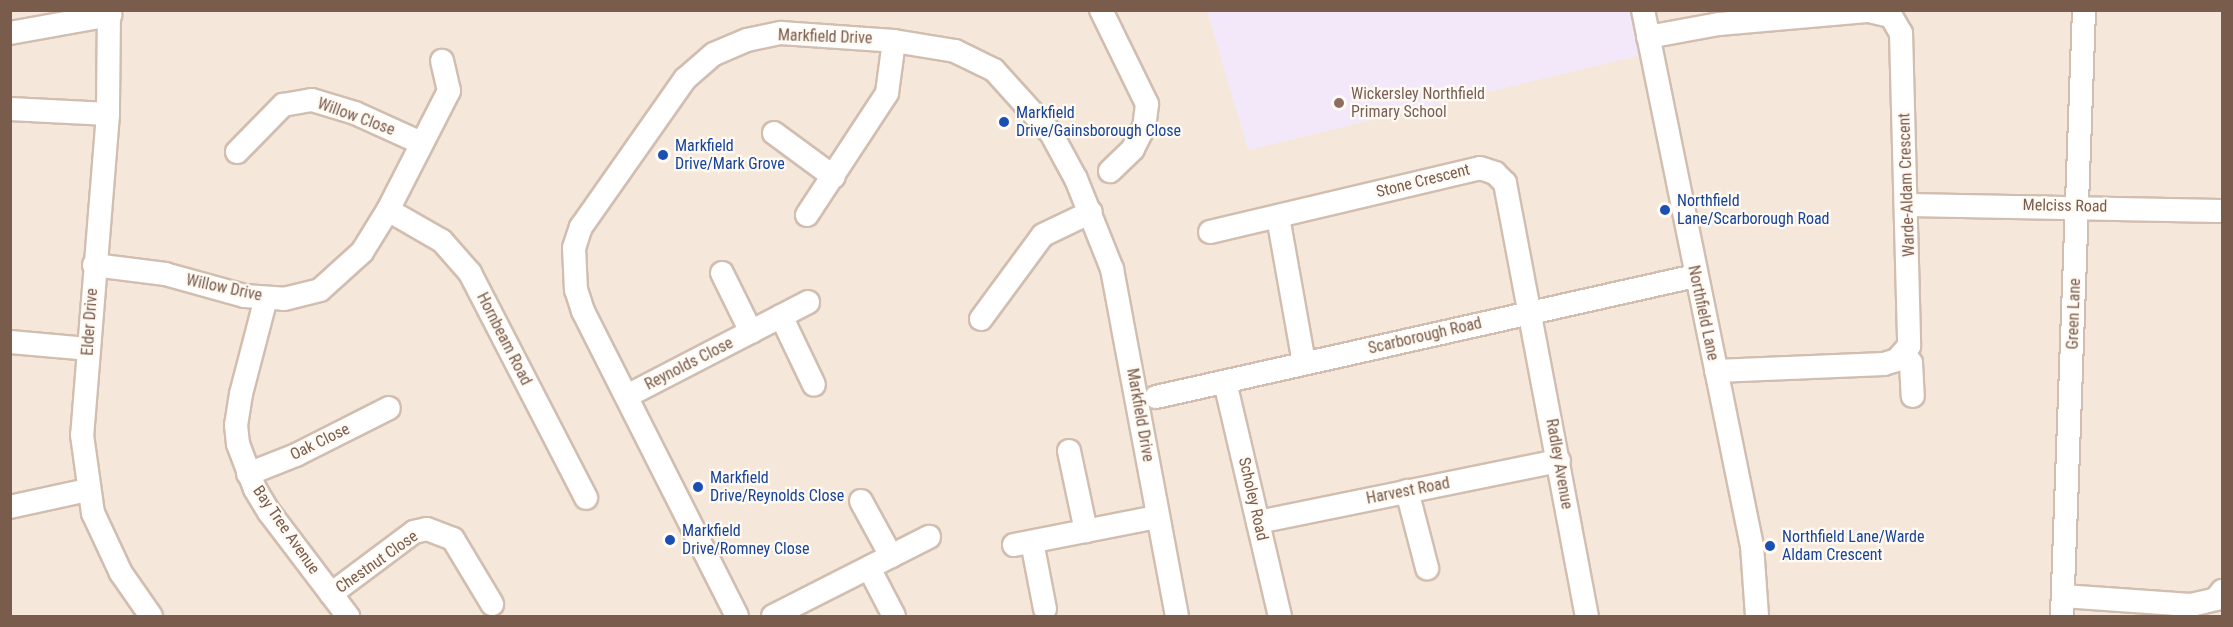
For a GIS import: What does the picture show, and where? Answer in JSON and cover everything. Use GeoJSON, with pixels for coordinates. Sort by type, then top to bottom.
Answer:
{"type":"FeatureCollection","features":[{"type":"Feature","properties":{"kind":"street"},"geometry":{"type":"LineString","coordinates":[[1101,10],[1148,104],[1144,127],[1133,149],[1110,171]]}},
{"type":"Feature","properties":{"kind":"street","name":"Northfield Lane"},"geometry":{"type":"LineString","coordinates":[[1643,10],[1695,276],[1752,546],[1757,616]]}},
{"type":"Feature","properties":{"kind":"street","name":"Green Lane"},"geometry":{"type":"LineString","coordinates":[[2063,606],[2084,10]]}},
{"type":"Feature","properties":{"kind":"street","name":"Warde-Aldam Crescent"},"geometry":{"type":"LineString","coordinates":[[1648,37],[1719,24],[1869,11],[1892,13],[1901,33],[1912,336],[1905,355],[1911,363],[1913,396]]}},
{"type":"Feature","properties":{"kind":"street"},"geometry":{"type":"LineString","coordinates":[[10,33],[110,13]]}},
{"type":"Feature","properties":{"kind":"street","name":"Elder Drive"},"geometry":{"type":"LineString","coordinates":[[110,13],[108,114],[81,435],[88,490],[108,551],[150,616]]}},
{"type":"Feature","properties":{"kind":"street","name":"Markfield Drive"},"geometry":{"type":"LineString","coordinates":[[737,616],[583,311],[576,290],[574,248],[581,227],[668,100],[685,79],[714,54],[747,40],[781,33],[894,40],[955,51],[994,70],[1051,133],[1091,212],[1112,269],[1177,616]]}},
{"type":"Feature","properties":{"kind":"street"},"geometry":{"type":"LineString","coordinates":[[807,214],[834,177],[887,93],[894,40]]}},
{"type":"Feature","properties":{"kind":"street"},"geometry":{"type":"LineString","coordinates":[[387,210],[449,91],[442,61]]}},
{"type":"Feature","properties":{"kind":"street","name":"Willow Close"},"geometry":{"type":"LineString","coordinates":[[237,152],[283,105],[312,100],[355,113],[422,143]]}},
{"type":"Feature","properties":{"kind":"street"},"geometry":{"type":"LineString","coordinates":[[10,109],[108,114]]}},
{"type":"Feature","properties":{"kind":"street"},"geometry":{"type":"LineString","coordinates":[[774,133],[834,177]]}},
{"type":"Feature","properties":{"kind":"street","name":"Stone Crescent"},"geometry":{"type":"LineString","coordinates":[[1210,232],[1480,168],[1495,173],[1509,194],[1531,312]]}},
{"type":"Feature","properties":{"kind":"street","name":"Melciss Road"},"geometry":{"type":"LineString","coordinates":[[1907,205],[2078,206],[2223,211]]}},
{"type":"Feature","properties":{"kind":"street","name":"Willow Drive"},"geometry":{"type":"LineString","coordinates":[[94,264],[165,274],[266,298],[306,295],[334,281],[362,252],[387,210]]}},
{"type":"Feature","properties":{"kind":"street","name":"Hornbeam Road"},"geometry":{"type":"LineString","coordinates":[[387,210],[442,242],[470,273],[586,498]]}},
{"type":"Feature","properties":{"kind":"street"},"geometry":{"type":"LineString","coordinates":[[981,319],[1042,235],[1091,212]]}},
{"type":"Feature","properties":{"kind":"street"},"geometry":{"type":"LineString","coordinates":[[1278,217],[1304,363]]}},
{"type":"Feature","properties":{"kind":"street","name":"Reynolds Close"},"geometry":{"type":"LineString","coordinates":[[722,273],[751,332]]}},
{"type":"Feature","properties":{"kind":"street","name":"Scarborough Road"},"geometry":{"type":"LineString","coordinates":[[1156,397],[1695,276]]}},
{"type":"Feature","properties":{"kind":"street","name":"Bay Tree Avenue"},"geometry":{"type":"LineString","coordinates":[[266,298],[247,361],[236,425],[248,474],[269,512],[348,616]]}},
{"type":"Feature","properties":{"kind":"street","name":"Reynolds Close"},"geometry":{"type":"LineString","coordinates":[[627,396],[808,302]]}},
{"type":"Feature","properties":{"kind":"street","name":"Radley Avenue"},"geometry":{"type":"LineString","coordinates":[[1531,312],[1587,616]]}},
{"type":"Feature","properties":{"kind":"street"},"geometry":{"type":"LineString","coordinates":[[781,316],[814,385]]}},
{"type":"Feature","properties":{"kind":"street"},"geometry":{"type":"LineString","coordinates":[[10,342],[88,350]]}},
{"type":"Feature","properties":{"kind":"street"},"geometry":{"type":"LineString","coordinates":[[1716,371],[1884,364],[1905,355]]}},
{"type":"Feature","properties":{"kind":"street","name":"Scholey Road"},"geometry":{"type":"LineString","coordinates":[[1225,382],[1280,616]]}},
{"type":"Feature","properties":{"kind":"street","name":"Oak Close"},"geometry":{"type":"LineString","coordinates":[[248,474],[296,455],[389,408]]}},
{"type":"Feature","properties":{"kind":"street"},"geometry":{"type":"LineString","coordinates":[[1069,451],[1086,531]]}},
{"type":"Feature","properties":{"kind":"street","name":"Harvest Road"},"geometry":{"type":"LineString","coordinates":[[1258,522],[1559,461]]}},
{"type":"Feature","properties":{"kind":"street"},"geometry":{"type":"LineString","coordinates":[[10,507],[88,490]]}},
{"type":"Feature","properties":{"kind":"street"},"geometry":{"type":"LineString","coordinates":[[1407,491],[1427,568]]}},
{"type":"Feature","properties":{"kind":"street"},"geometry":{"type":"LineString","coordinates":[[861,501],[891,556]]}},
{"type":"Feature","properties":{"kind":"street"},"geometry":{"type":"LineString","coordinates":[[1045,609],[1023,543],[1157,517]]}},
{"type":"Feature","properties":{"kind":"street","name":"Chestnut Close"},"geometry":{"type":"LineString","coordinates":[[331,594],[414,532],[427,529],[453,539],[492,604]]}},
{"type":"Feature","properties":{"kind":"street"},"geometry":{"type":"LineString","coordinates":[[773,616],[929,537]]}},
{"type":"Feature","properties":{"kind":"street"},"geometry":{"type":"LineString","coordinates":[[869,568],[894,616]]}},
{"type":"Feature","properties":{"kind":"street"},"geometry":{"type":"LineString","coordinates":[[2063,606],[2191,605],[2216,599],[2223,591]]}},
{"type":"Feature","properties":{"kind":"shaded area"},"geometry":{"type":"Polygon","coordinates":[[[11,11],[2222,11],[2222,616],[11,616],[11,11]]]}},
{"type":"Feature","properties":{"kind":"shaded area","name":"Wickersley Northfield Primary School"},"geometry":{"type":"Polygon","coordinates":[[[1207,11],[1633,11],[1641,55],[1248,150],[1207,11]]]}},
{"type":"Feature","properties":{"kind":"place","name":"Wickersley Northfield Primary School"},"geometry":{"type":"Point","coordinates":[1339,103]}},
{"type":"Feature","properties":{"kind":"place","name":"Markfield Drive/Gainsborough Close"},"geometry":{"type":"Point","coordinates":[1004,122]}},
{"type":"Feature","properties":{"kind":"place","name":"Markfield Drive/Mark Grove"},"geometry":{"type":"Point","coordinates":[663,155]}},
{"type":"Feature","properties":{"kind":"place","name":"Northfield Lane/Scarborough Road"},"geometry":{"type":"Point","coordinates":[1665,210]}},
{"type":"Feature","properties":{"kind":"place","name":"Markfield Drive/Reynolds Close"},"geometry":{"type":"Point","coordinates":[698,487]}},
{"type":"Feature","properties":{"kind":"place","name":"Markfield Drive/Romney Close"},"geometry":{"type":"Point","coordinates":[670,540]}},
{"type":"Feature","properties":{"kind":"place","name":"Northfield Lane/Warde Aldam Crescent"},"geometry":{"type":"Point","coordinates":[1770,546]}}]}
